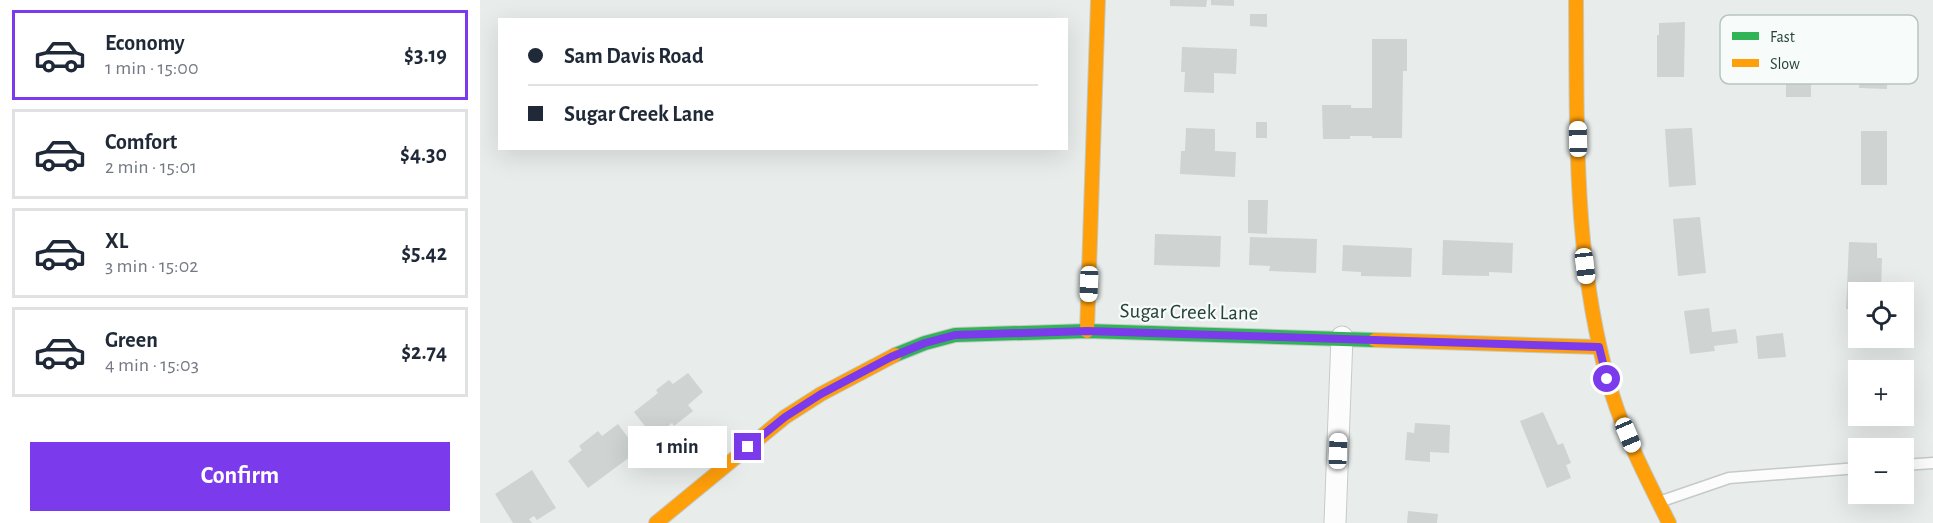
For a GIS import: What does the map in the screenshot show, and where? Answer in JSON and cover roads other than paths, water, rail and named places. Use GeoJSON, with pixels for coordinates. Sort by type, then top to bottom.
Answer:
{"type":"FeatureCollection","features":[{"type":"Feature","properties":{"kind":"street"},"geometry":{"type":"LineString","coordinates":[[1087,331],[1098,0]]}},
{"type":"Feature","properties":{"kind":"street"},"geometry":{"type":"LineString","coordinates":[[1576,0],[1579,183],[1587,284],[1599,347],[1621,419],[1641,467],[1669,523]]}},
{"type":"Feature","properties":{"kind":"street","name":"Sugar Creek Lane"},"geometry":{"type":"LineString","coordinates":[[656,523],[785,417],[821,394],[891,357],[925,343],[955,335],[1087,331],[1342,337],[1599,347]]}},
{"type":"Feature","properties":{"kind":"street"},"geometry":{"type":"LineString","coordinates":[[1335,523],[1342,337]]}},
{"type":"Feature","properties":{"kind":"lane"},"geometry":{"type":"LineString","coordinates":[[1914,464],[1933,462]]}},
{"type":"Feature","properties":{"kind":"lane"},"geometry":{"type":"LineString","coordinates":[[1658,502],[1729,478],[1848,469]]}}]}
